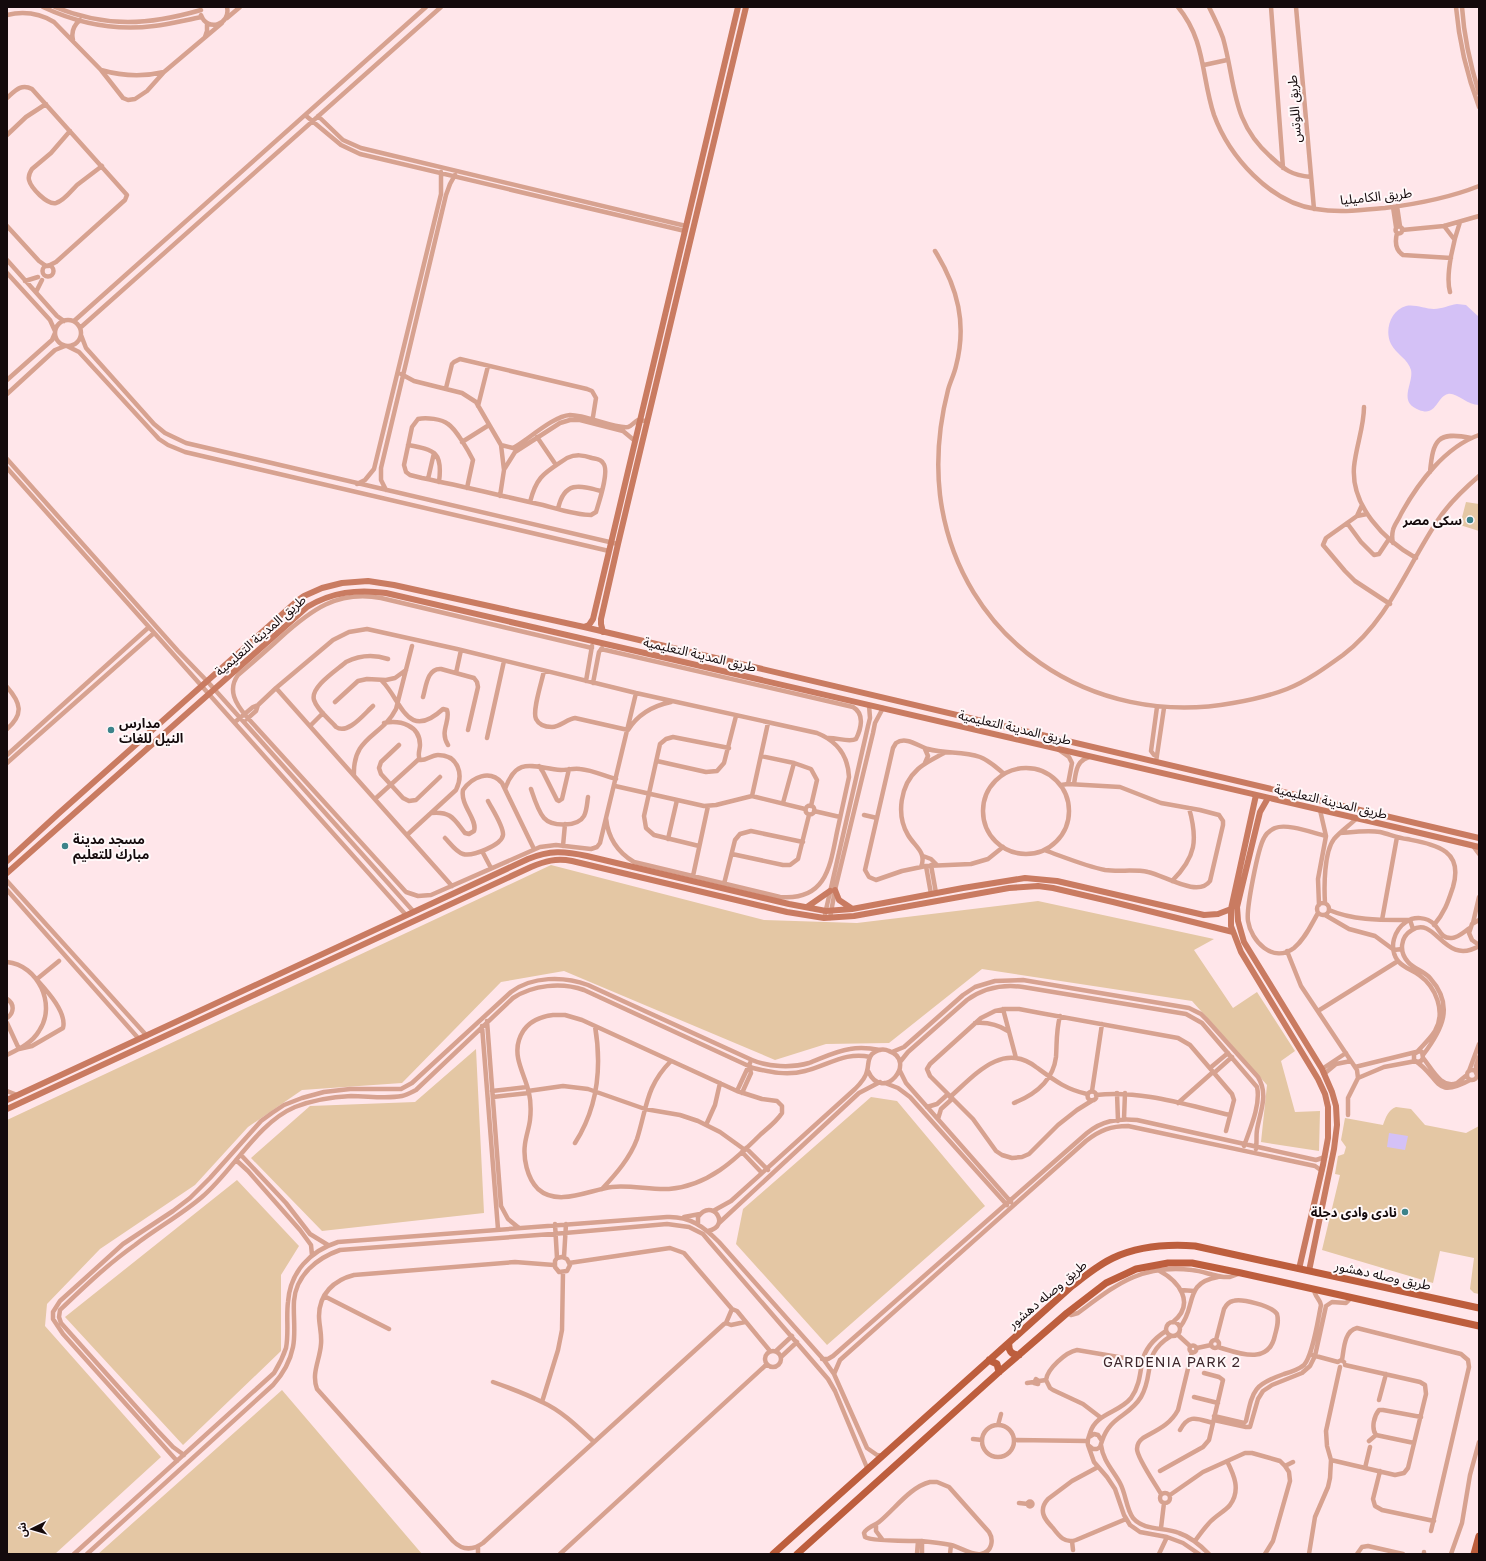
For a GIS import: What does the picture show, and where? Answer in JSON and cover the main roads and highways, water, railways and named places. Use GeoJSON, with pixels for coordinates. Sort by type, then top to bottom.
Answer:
{"type":"FeatureCollection","features":[{"type":"Feature","properties":{"kind":"main road","name":"طريق وصله دهشور"},"geometry":{"type":"LineString","coordinates":[[773,1554],[1072,1286],[1108,1261],[1135,1250],[1166,1245],[1196,1246],[1479,1308]]}},
{"type":"Feature","properties":{"kind":"main road"},"geometry":{"type":"LineString","coordinates":[[800,1552],[1019,1354],[1067,1313],[1111,1280],[1147,1266],[1168,1263],[1192,1263],[1479,1326]]}},
{"type":"Feature","properties":{"kind":"main road"},"geometry":{"type":"LineString","coordinates":[[1009,1343],[1008,1347],[1010,1352],[1019,1354]]}},
{"type":"Feature","properties":{"kind":"main road"},"geometry":{"type":"LineString","coordinates":[[989,1360],[997,1364],[999,1372]]}},
{"type":"Feature","properties":{"kind":"main road"},"geometry":{"type":"LineString","coordinates":[[1475,1552],[1479,1536]]}},
{"type":"Feature","properties":{"kind":"place","name":"سكى مصر"},"geometry":{"type":"Point","coordinates":[1470,520]}},
{"type":"Feature","properties":{"kind":"place","name":"مدارس النيل للغات"},"geometry":{"type":"Point","coordinates":[111,730]}},
{"type":"Feature","properties":{"kind":"place","name":"مسجد مدينة مبارك للتعليم"},"geometry":{"type":"Point","coordinates":[65,846]}},
{"type":"Feature","properties":{"kind":"place","name":"نادى وادى دجلة"},"geometry":{"type":"Point","coordinates":[1405,1212]}},
{"type":"Feature","properties":{"kind":"district","name":"GARDENIA PARK 2"},"geometry":{"type":"Point","coordinates":[1172,1361]}}]}
